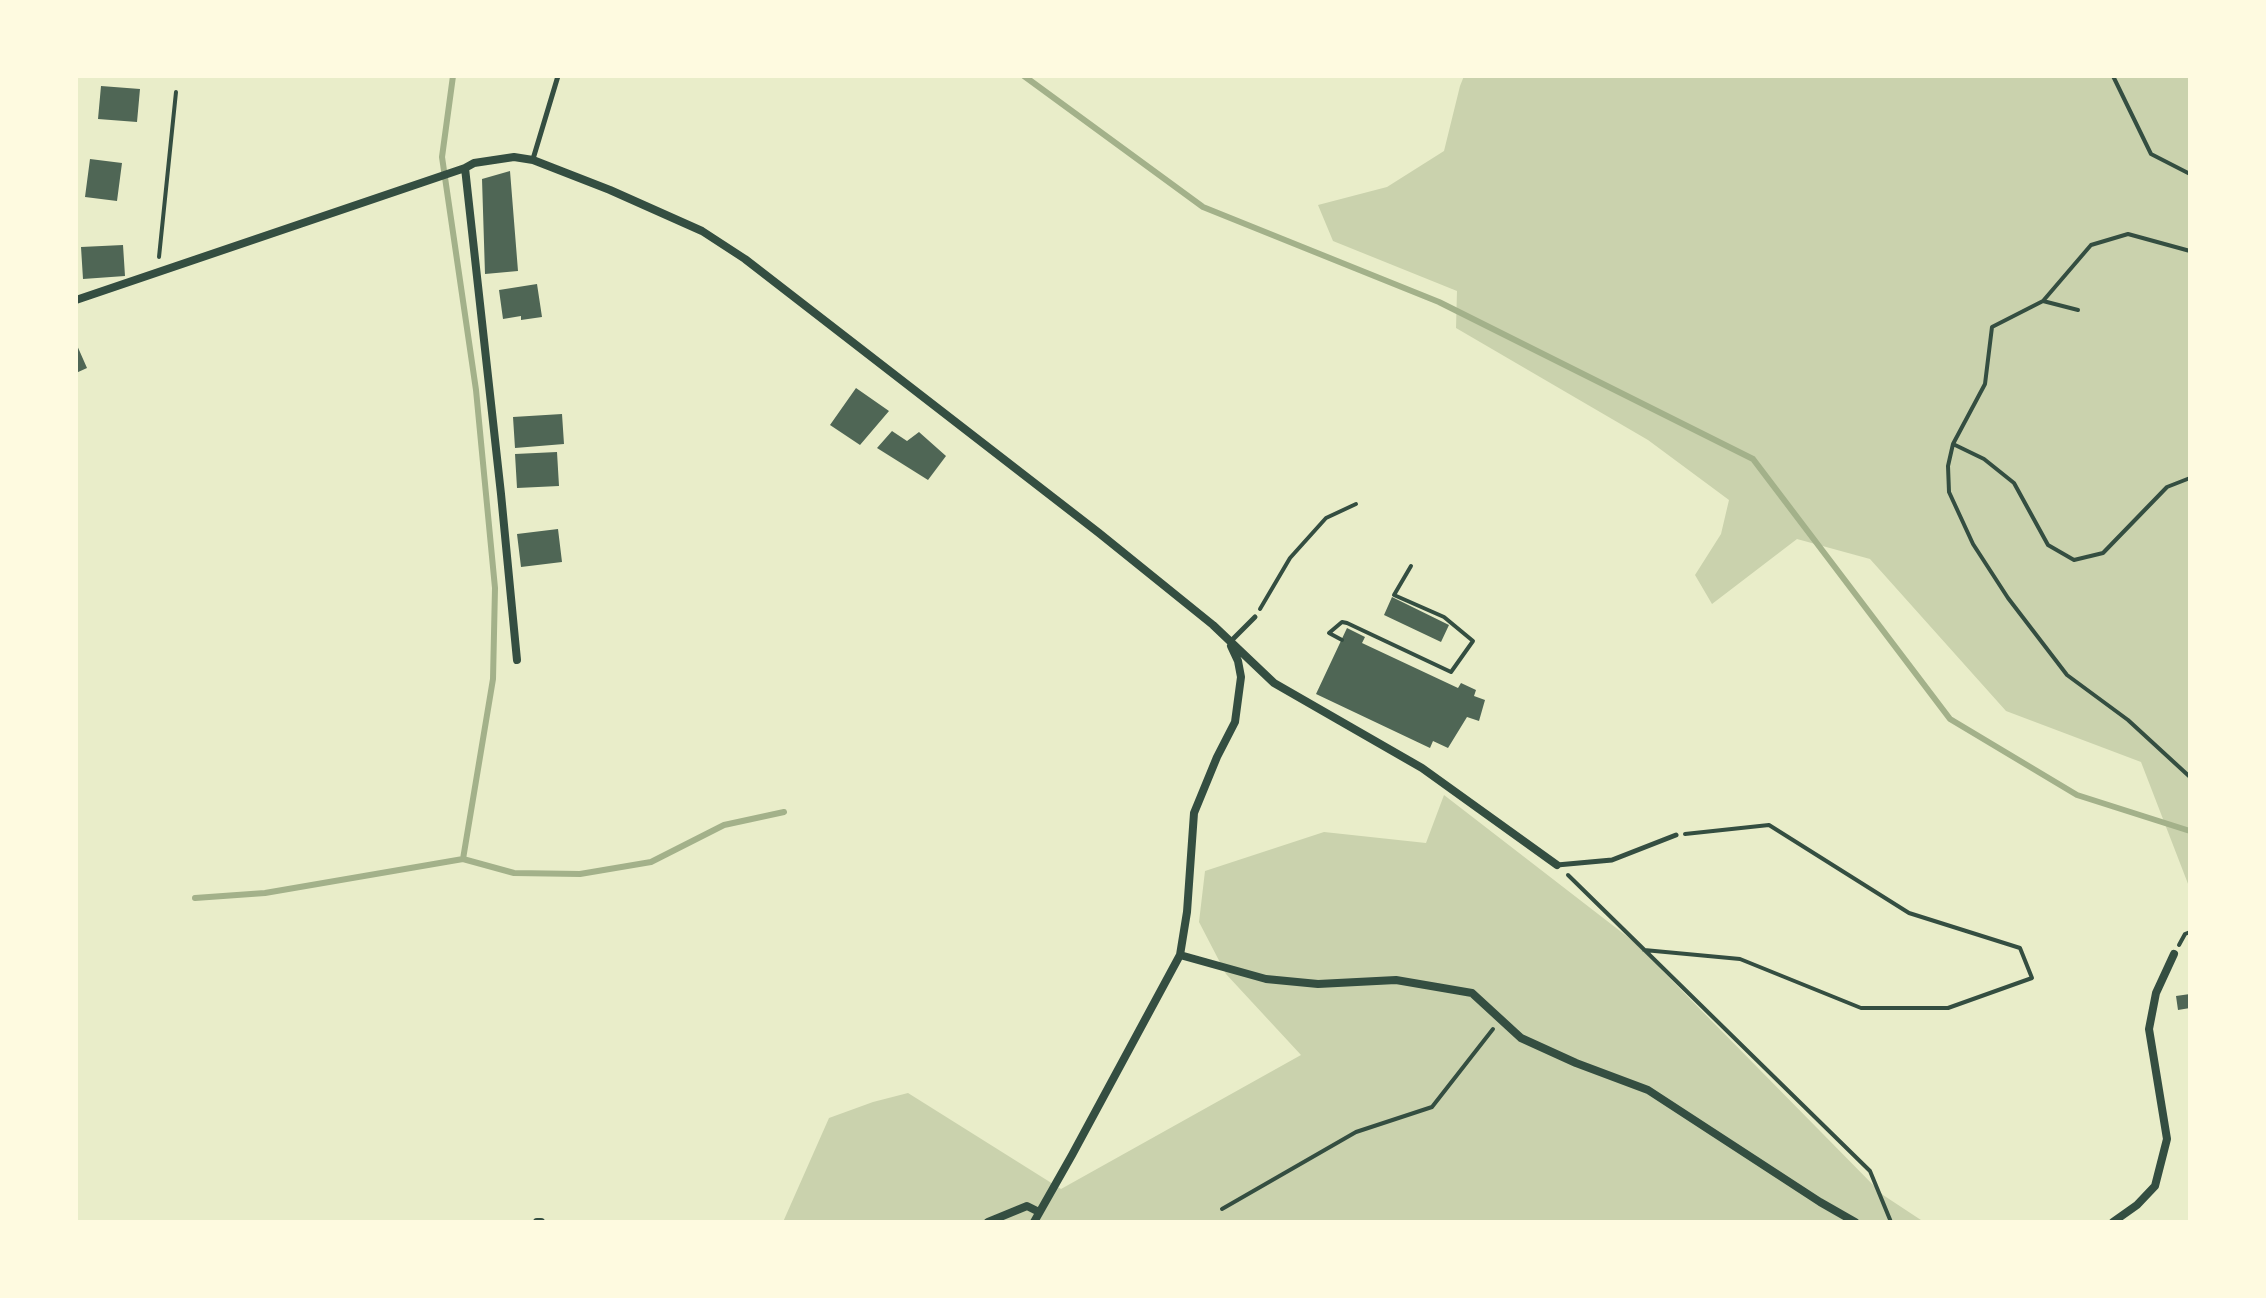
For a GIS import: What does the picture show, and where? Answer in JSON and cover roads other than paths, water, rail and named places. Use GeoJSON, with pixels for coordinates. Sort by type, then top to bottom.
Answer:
{"type":"FeatureCollection","features":[{"type":"Feature","properties":{"kind":"street"},"geometry":{"type":"LineString","coordinates":[[76,300],[474,163],[514,157],[533,160],[702,231],[745,259],[1099,533],[1213,625],[1274,683],[1422,768],[1557,865]]}},
{"type":"Feature","properties":{"kind":"street"},"geometry":{"type":"LineString","coordinates":[[465,168],[517,660]]}},
{"type":"Feature","properties":{"kind":"street"},"geometry":{"type":"LineString","coordinates":[[1034,1222],[1180,955],[1187,912],[1194,813],[1235,722],[1241,677],[1229,642]]}},
{"type":"Feature","properties":{"kind":"street"},"geometry":{"type":"LineString","coordinates":[[2113,1222],[2137,1205],[2155,1186],[2167,1139],[2149,1029],[2156,993],[2174,954]]}},
{"type":"Feature","properties":{"kind":"street"},"geometry":{"type":"LineString","coordinates":[[1180,955],[1266,979],[1318,984],[1396,980],[1472,993],[1521,1038],[1648,1090],[1855,1222]]}},
{"type":"Feature","properties":{"kind":"street"},"geometry":{"type":"LineString","coordinates":[[988,1222],[1027,1206],[1039,1212]]}},
{"type":"Feature","properties":{"kind":"lane"},"geometry":{"type":"LineString","coordinates":[[533,160],[558,76]]}},
{"type":"Feature","properties":{"kind":"lane"},"geometry":{"type":"LineString","coordinates":[[1229,642],[1255,617]]}},
{"type":"Feature","properties":{"kind":"lane"},"geometry":{"type":"LineString","coordinates":[[1557,865],[1612,860],[1676,835]]}},
{"type":"Feature","properties":{"kind":"waterway"},"geometry":{"type":"LineString","coordinates":[[453,76],[442,157],[476,390],[495,588],[493,679],[463,859]]}},
{"type":"Feature","properties":{"kind":"waterway"},"geometry":{"type":"LineString","coordinates":[[1024,76],[1203,207],[1439,302],[1753,459],[1950,719],[2077,795],[2190,831]]}},
{"type":"Feature","properties":{"kind":"waterway"},"geometry":{"type":"LineString","coordinates":[[195,898],[265,893],[463,859],[514,873],[580,874],[651,862],[724,825],[784,812]]}}]}
